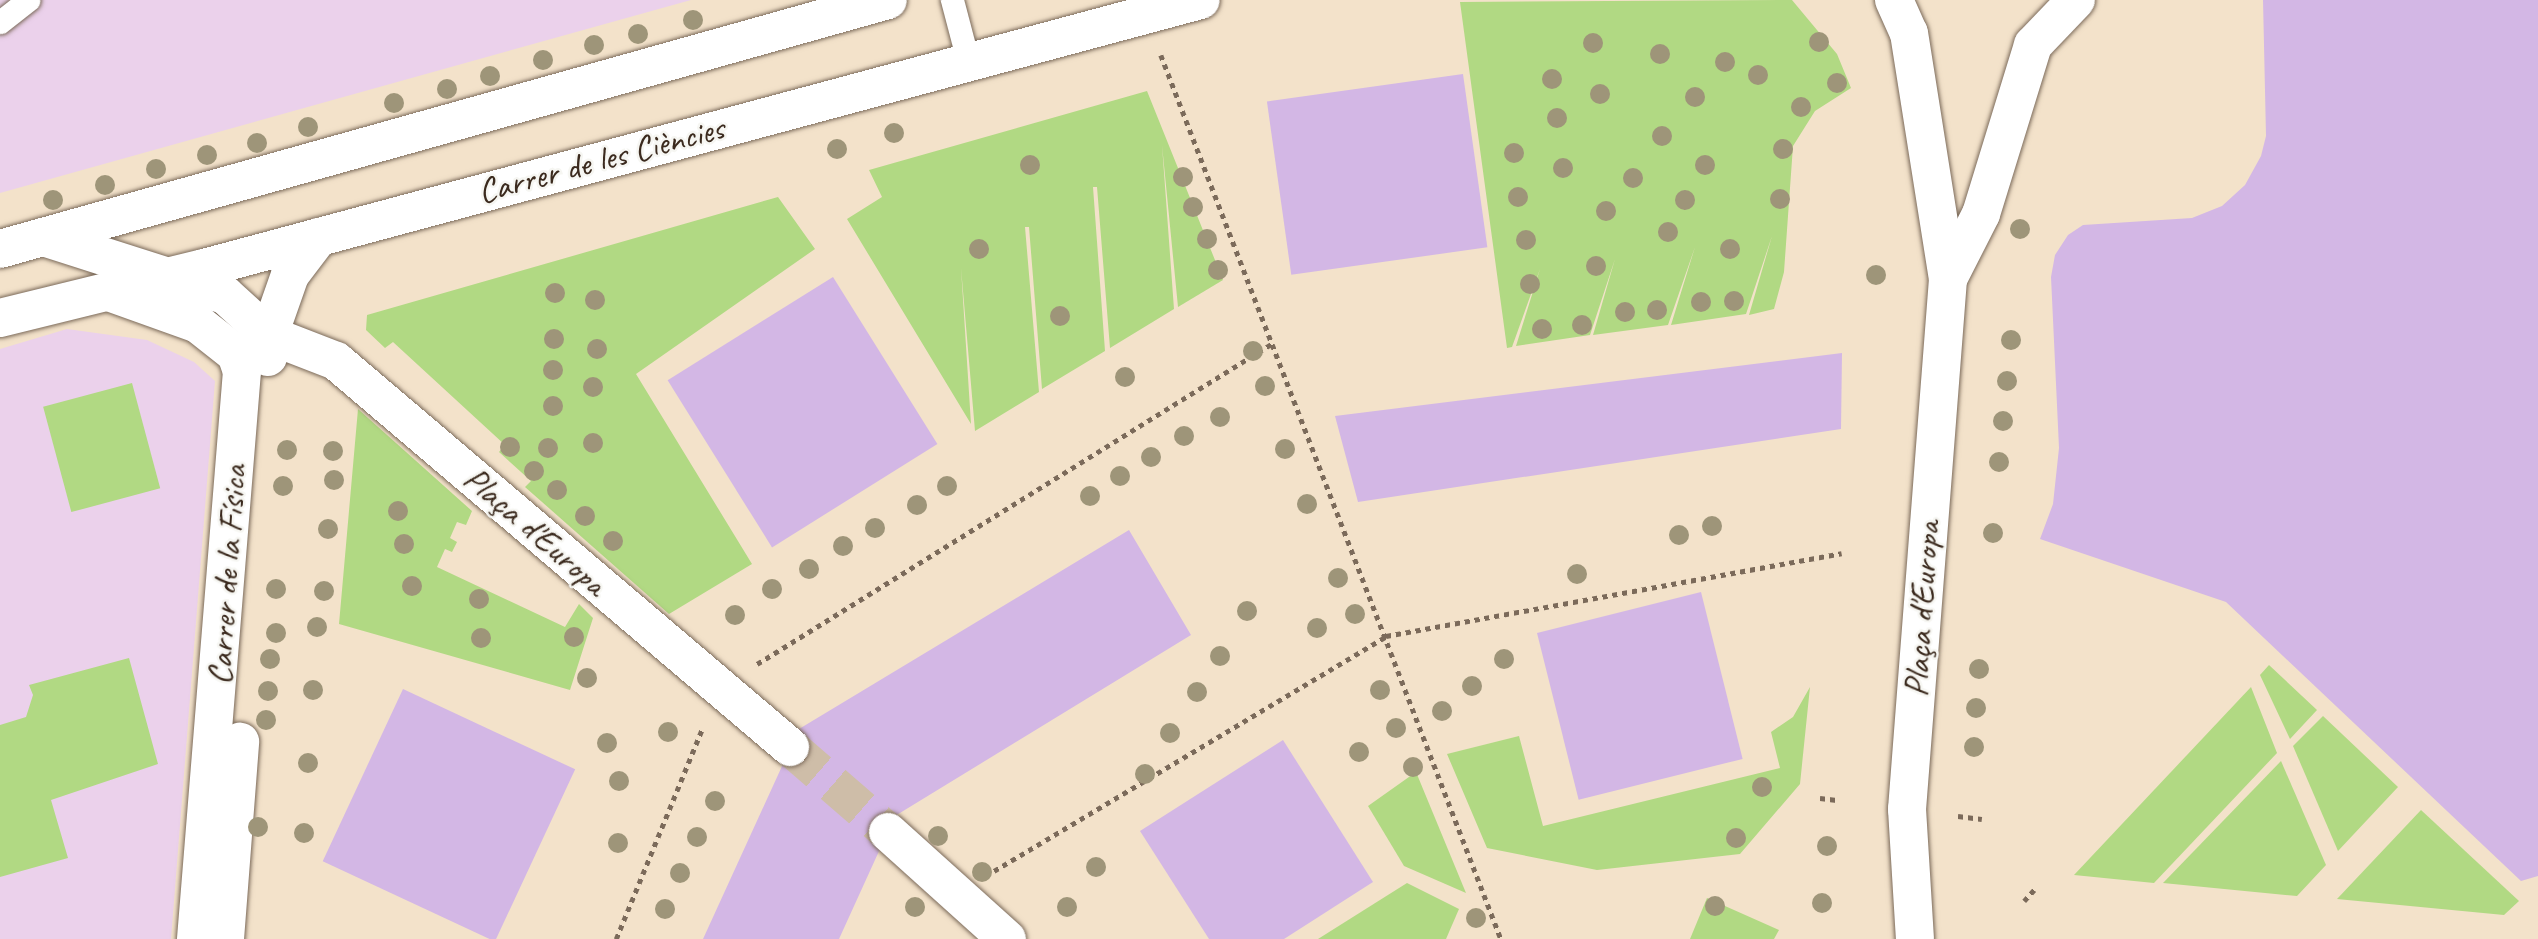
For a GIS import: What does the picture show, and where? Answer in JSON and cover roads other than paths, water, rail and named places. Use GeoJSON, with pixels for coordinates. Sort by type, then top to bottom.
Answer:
{"type":"FeatureCollection","features":[{"type":"Feature","properties":{"kind":"street"},"geometry":{"type":"LineString","coordinates":[[0,249],[888,0]]}},
{"type":"Feature","properties":{"kind":"street","name":"Carrer de les Ciències"},"geometry":{"type":"LineString","coordinates":[[0,318],[109,292],[969,65],[1201,0]]}},
{"type":"Feature","properties":{"kind":"street","name":"Plaça d'Europa"},"geometry":{"type":"LineString","coordinates":[[1894,0],[1909,33],[1948,279],[1907,809],[1915,939]]}},
{"type":"Feature","properties":{"kind":"street","name":"Plaça d'Europa"},"geometry":{"type":"LineString","coordinates":[[1948,279],[1981,214],[2034,45],[2077,0]]}},
{"type":"Feature","properties":{"kind":"street"},"geometry":{"type":"LineString","coordinates":[[43,237],[225,295],[269,335]]}},
{"type":"Feature","properties":{"kind":"street","name":"Carrer de la Física"},"geometry":{"type":"LineString","coordinates":[[225,939],[269,335],[290,275],[319,237]]}},
{"type":"Feature","properties":{"kind":"street","name":"Carrer de la Física"},"geometry":{"type":"LineString","coordinates":[[109,292],[207,330],[236,354],[242,371],[197,939]]}},
{"type":"Feature","properties":{"kind":"street","name":"Plaça d'Europa"},"geometry":{"type":"LineString","coordinates":[[269,335],[336,361],[790,747]]}},
{"type":"Feature","properties":{"kind":"street"},"geometry":{"type":"LineString","coordinates":[[888,832],[1007,939]]}},
{"type":"Feature","properties":{"kind":"lane"},"geometry":{"type":"LineString","coordinates":[[3,12],[28,0]]}},
{"type":"Feature","properties":{"kind":"lane"},"geometry":{"type":"LineString","coordinates":[[952,0],[969,65]]}},
{"type":"Feature","properties":{"kind":"tunnel"},"geometry":{"type":"LineString","coordinates":[[790,747],[888,832]]}}]}
